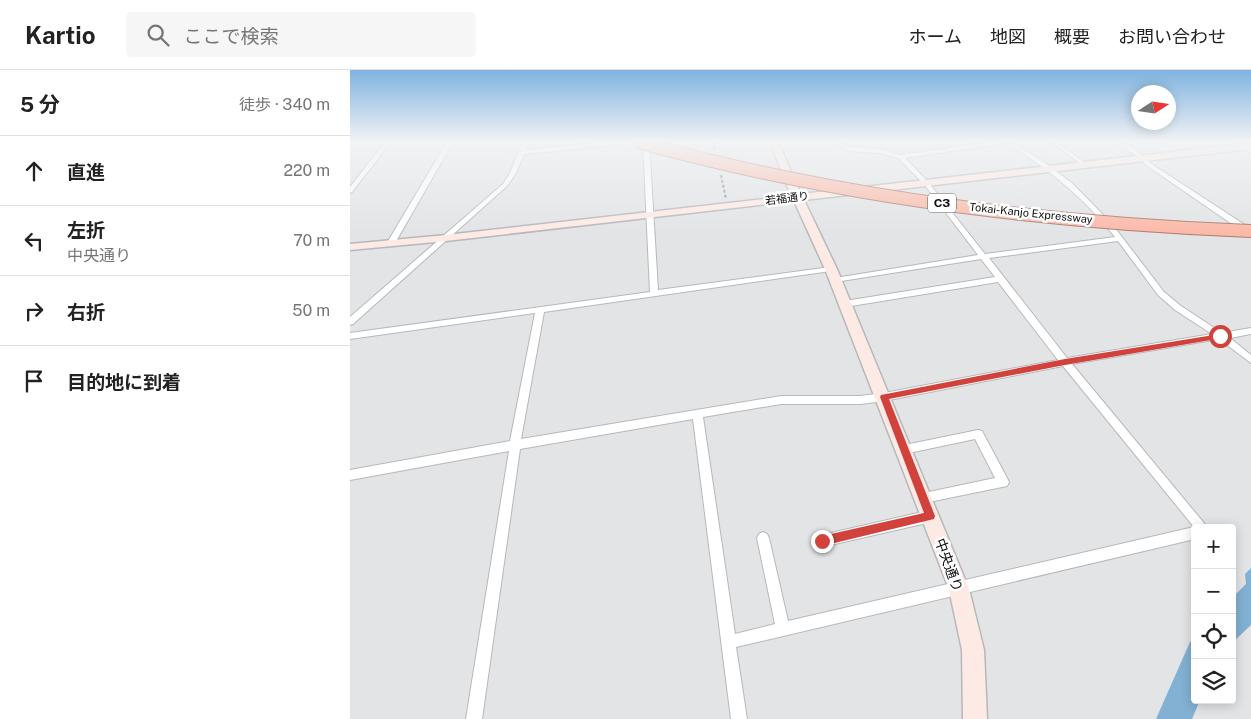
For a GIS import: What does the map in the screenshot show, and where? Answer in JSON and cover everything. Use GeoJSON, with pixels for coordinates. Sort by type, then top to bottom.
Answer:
{"type":"FeatureCollection","features":[{"type":"Feature","properties":{"kind":"highway","name":"Tokai-Kanjo Expressway"},"geometry":{"type":"LineString","coordinates":[[767,172],[800,180],[936,202],[1084,220],[1251,232]]}},
{"type":"Feature","properties":{"kind":"street"},"geometry":{"type":"LineString","coordinates":[[350,191],[365,172]]}},
{"type":"Feature","properties":{"kind":"street"},"geometry":{"type":"LineString","coordinates":[[391,244],[432,172]]}},
{"type":"Feature","properties":{"kind":"street"},"geometry":{"type":"LineString","coordinates":[[350,322],[505,185],[513,172]]}},
{"type":"Feature","properties":{"kind":"street"},"geometry":{"type":"LineString","coordinates":[[648,172],[654,293]]}},
{"type":"Feature","properties":{"kind":"street","name":"中央通り"},"geometry":{"type":"LineString","coordinates":[[787,172],[833,274],[884,397],[959,589],[973,650],[975,719]]}},
{"type":"Feature","properties":{"kind":"street"},"geometry":{"type":"LineString","coordinates":[[915,172],[926,184],[981,257],[1065,362],[1199,524]]}},
{"type":"Feature","properties":{"kind":"street","name":"若福通り"},"geometry":{"type":"LineString","coordinates":[[350,247],[446,238],[1016,172]]}},
{"type":"Feature","properties":{"kind":"street"},"geometry":{"type":"LineString","coordinates":[[1054,172],[1089,204],[1120,239],[1129,253],[1168,300],[1240,350],[1251,360]]}},
{"type":"Feature","properties":{"kind":"street"},"geometry":{"type":"LineString","coordinates":[[1161,172],[1251,232]]}},
{"type":"Feature","properties":{"kind":"street"},"geometry":{"type":"LineString","coordinates":[[350,336],[654,293],[981,257],[1120,239]]}},
{"type":"Feature","properties":{"kind":"street"},"geometry":{"type":"LineString","coordinates":[[845,304],[999,279]]}},
{"type":"Feature","properties":{"kind":"street"},"geometry":{"type":"LineString","coordinates":[[474,719],[515,444],[540,309]]}},
{"type":"Feature","properties":{"kind":"street"},"geometry":{"type":"LineString","coordinates":[[350,475],[515,444],[781,400],[860,400],[884,397],[1065,362],[1251,331]]}},
{"type":"Feature","properties":{"kind":"street"},"geometry":{"type":"LineString","coordinates":[[1240,350],[1251,352]]}},
{"type":"Feature","properties":{"kind":"street"},"geometry":{"type":"LineString","coordinates":[[698,415],[739,719]]}},
{"type":"Feature","properties":{"kind":"street"},"geometry":{"type":"LineString","coordinates":[[904,449],[978,434],[1003,482],[924,498]]}},
{"type":"Feature","properties":{"kind":"street"},"geometry":{"type":"LineString","coordinates":[[822,541],[930,516]]}},
{"type":"Feature","properties":{"kind":"street"},"geometry":{"type":"LineString","coordinates":[[729,642],[1191,534]]}},
{"type":"Feature","properties":{"kind":"street"},"geometry":{"type":"LineString","coordinates":[[763,538],[783,630]]}},
{"type":"Feature","properties":{"kind":"water"},"geometry":{"type":"Polygon","coordinates":[[[1251,568],[1251,625],[1236,639],[1236,594],[1246,584],[1245,574],[1251,568]]]}},
{"type":"Feature","properties":{"kind":"water"},"geometry":{"type":"Polygon","coordinates":[[[1190,642],[1191,704],[1198,704],[1192,719],[1156,719],[1190,642]]]}},
{"type":"Feature","properties":{"kind":"route"},"geometry":{"type":"LineString","coordinates":[[822,541],[930,516],[884,397],[1065,362],[1220,336]]}}]}
